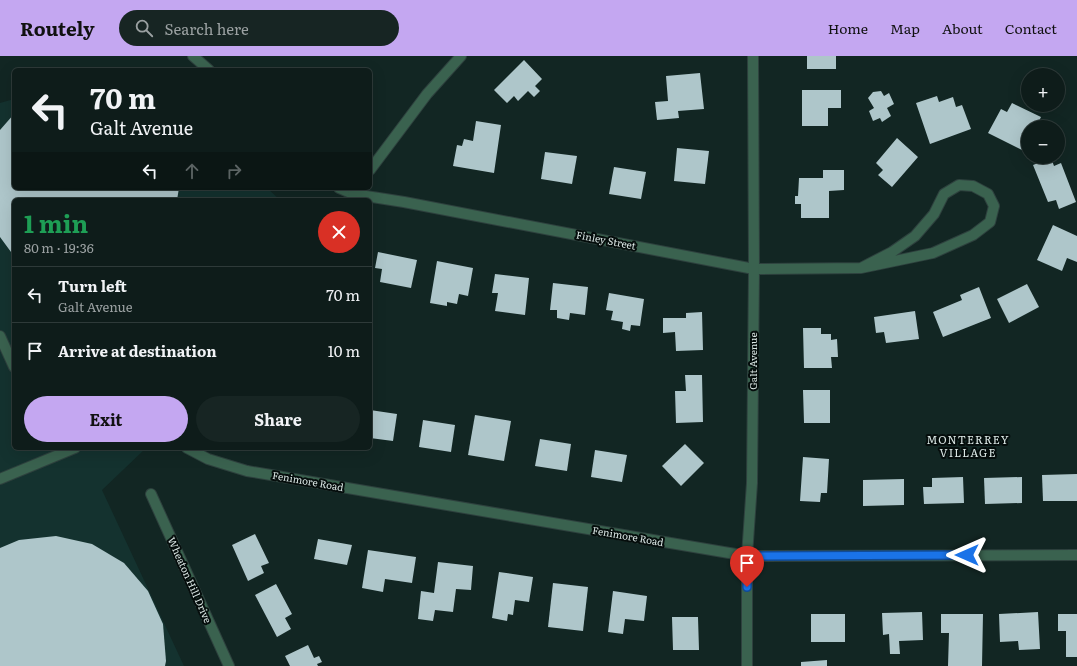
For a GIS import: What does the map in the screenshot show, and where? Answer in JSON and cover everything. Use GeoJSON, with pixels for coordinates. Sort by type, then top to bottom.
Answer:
{"type":"FeatureCollection","features":[{"type":"Feature","properties":{"kind":"street"},"geometry":{"type":"LineString","coordinates":[[194,56],[207,68]]}},
{"type":"Feature","properties":{"kind":"street"},"geometry":{"type":"LineString","coordinates":[[372,167],[427,94],[460,56]]}},
{"type":"Feature","properties":{"kind":"street","name":"Galt Avenue"},"geometry":{"type":"LineString","coordinates":[[747,666],[748,556],[752,483],[754,269],[753,56]]}},
{"type":"Feature","properties":{"kind":"street","name":"Finley Street"},"geometry":{"type":"LineString","coordinates":[[344,190],[353,194],[754,269],[861,268],[932,253],[973,235],[990,222],[994,206],[988,194],[974,186],[959,185],[944,194],[934,214],[915,236],[892,252],[861,268]]}},
{"type":"Feature","properties":{"kind":"street"},"geometry":{"type":"LineString","coordinates":[[0,336],[12,363]]}},
{"type":"Feature","properties":{"kind":"street"},"geometry":{"type":"LineString","coordinates":[[0,479],[52,453],[66,450]]}},
{"type":"Feature","properties":{"kind":"street","name":"Fenimore Road"},"geometry":{"type":"LineString","coordinates":[[191,450],[208,459],[247,471],[748,556],[1077,555]]}},
{"type":"Feature","properties":{"kind":"street","name":"Wheaton Hill Drive"},"geometry":{"type":"LineString","coordinates":[[151,494],[229,666]]}},
{"type":"Feature","properties":{"kind":"shaded area"},"geometry":{"type":"Polygon","coordinates":[[[12,100],[12,190],[269,190],[278,198],[12,198],[12,450],[144,450],[102,490],[184,666],[0,666],[0,103],[12,100]]]}},
{"type":"Feature","properties":{"kind":"building"},"geometry":{"type":"Polygon","coordinates":[[[807,56],[836,56],[836,69],[807,69],[807,56]]]}},
{"type":"Feature","properties":{"kind":"building"},"geometry":{"type":"Polygon","coordinates":[[[524,60],[542,79],[535,86],[540,91],[534,97],[528,91],[518,101],[514,96],[507,103],[494,90],[524,60]]]}},
{"type":"Feature","properties":{"kind":"building"},"geometry":{"type":"Polygon","coordinates":[[[700,73],[704,109],[678,111],[679,118],[657,120],[655,102],[668,101],[666,76],[700,73]]]}},
{"type":"Feature","properties":{"kind":"building"},"geometry":{"type":"Polygon","coordinates":[[[802,90],[841,90],[841,108],[828,108],[828,126],[802,126],[802,90]]]}},
{"type":"Feature","properties":{"kind":"building"},"geometry":{"type":"Polygon","coordinates":[[[881,91],[884,96],[889,93],[894,104],[887,108],[891,116],[882,122],[880,118],[873,121],[869,111],[874,108],[868,98],[873,92],[881,91]]]}},
{"type":"Feature","properties":{"kind":"building"},"geometry":{"type":"Polygon","coordinates":[[[937,96],[939,102],[953,97],[956,107],[962,105],[971,129],[930,144],[916,103],[937,96]]]}},
{"type":"Feature","properties":{"kind":"building"},"geometry":{"type":"Polygon","coordinates":[[[1012,103],[1021,107],[1021,112],[1031,112],[1041,117],[1040,120],[1021,120],[1021,150],[988,133],[1001,109],[1007,112],[1012,103]]]}},
{"type":"Feature","properties":{"kind":"building"},"geometry":{"type":"Polygon","coordinates":[[[12,116],[12,190],[179,190],[177,198],[12,198],[12,253],[0,237],[0,130],[12,116]]]}},
{"type":"Feature","properties":{"kind":"building"},"geometry":{"type":"Polygon","coordinates":[[[476,121],[501,125],[494,173],[453,166],[457,145],[462,146],[464,139],[473,141],[476,121]]]}},
{"type":"Feature","properties":{"kind":"building"},"geometry":{"type":"Polygon","coordinates":[[[897,138],[918,157],[892,187],[878,175],[883,170],[876,163],[897,138]]]}},
{"type":"Feature","properties":{"kind":"building"},"geometry":{"type":"Polygon","coordinates":[[[677,148],[709,151],[705,184],[674,181],[677,148]]]}},
{"type":"Feature","properties":{"kind":"building"},"geometry":{"type":"Polygon","coordinates":[[[545,152],[577,156],[572,184],[541,179],[545,152]]]}},
{"type":"Feature","properties":{"kind":"building"},"geometry":{"type":"Polygon","coordinates":[[[1053,164],[1054,166],[1061,164],[1076,202],[1059,209],[1056,200],[1048,202],[1033,165],[1053,164]]]}},
{"type":"Feature","properties":{"kind":"building"},"geometry":{"type":"Polygon","coordinates":[[[614,167],[646,172],[641,199],[609,194],[614,167]]]}},
{"type":"Feature","properties":{"kind":"building"},"geometry":{"type":"Polygon","coordinates":[[[823,170],[844,170],[844,190],[829,191],[829,218],[801,218],[801,204],[795,204],[795,196],[798,196],[799,178],[823,178],[823,170]]]}},
{"type":"Feature","properties":{"kind":"building"},"geometry":{"type":"Polygon","coordinates":[[[1053,225],[1077,236],[1077,262],[1067,258],[1062,271],[1037,260],[1053,225]]]}},
{"type":"Feature","properties":{"kind":"building"},"geometry":{"type":"Polygon","coordinates":[[[378,252],[417,260],[411,288],[380,282],[382,269],[375,268],[378,252]]]}},
{"type":"Feature","properties":{"kind":"building"},"geometry":{"type":"Polygon","coordinates":[[[437,261],[473,268],[468,296],[459,294],[457,304],[447,302],[447,306],[430,303],[437,261]]]}},
{"type":"Feature","properties":{"kind":"building"},"geometry":{"type":"Polygon","coordinates":[[[495,274],[529,278],[525,315],[495,311],[498,293],[492,293],[495,274]]]}},
{"type":"Feature","properties":{"kind":"building"},"geometry":{"type":"Polygon","coordinates":[[[553,283],[588,287],[585,315],[570,313],[569,320],[557,318],[557,310],[550,310],[553,283]]]}},
{"type":"Feature","properties":{"kind":"building"},"geometry":{"type":"Polygon","coordinates":[[[1027,284],[1039,307],[1009,323],[997,299],[1027,284]]]}},
{"type":"Feature","properties":{"kind":"building"},"geometry":{"type":"Polygon","coordinates":[[[979,287],[991,318],[943,337],[933,312],[962,300],[960,295],[979,287]]]}},
{"type":"Feature","properties":{"kind":"building"},"geometry":{"type":"Polygon","coordinates":[[[609,293],[644,299],[640,326],[631,325],[630,331],[622,329],[623,322],[611,320],[613,311],[606,310],[609,293]]]}},
{"type":"Feature","properties":{"kind":"building"},"geometry":{"type":"Polygon","coordinates":[[[915,311],[919,339],[886,343],[884,332],[876,333],[874,317],[915,311]]]}},
{"type":"Feature","properties":{"kind":"building"},"geometry":{"type":"Polygon","coordinates":[[[702,312],[703,350],[676,351],[675,332],[663,333],[663,318],[686,318],[686,313],[702,312]]]}},
{"type":"Feature","properties":{"kind":"building"},"geometry":{"type":"Polygon","coordinates":[[[803,328],[821,328],[821,334],[831,334],[831,340],[837,339],[838,357],[831,357],[832,368],[804,368],[803,328]]]}},
{"type":"Feature","properties":{"kind":"building"},"geometry":{"type":"Polygon","coordinates":[[[685,375],[702,375],[703,422],[676,423],[675,391],[686,391],[685,375]]]}},
{"type":"Feature","properties":{"kind":"building"},"geometry":{"type":"Polygon","coordinates":[[[803,390],[830,390],[830,423],[804,423],[803,390]]]}},
{"type":"Feature","properties":{"kind":"building"},"geometry":{"type":"Polygon","coordinates":[[[372,410],[397,414],[393,441],[372,438],[372,410]]]}},
{"type":"Feature","properties":{"kind":"building"},"geometry":{"type":"Polygon","coordinates":[[[475,415],[511,421],[504,461],[468,455],[475,415]]]}},
{"type":"Feature","properties":{"kind":"building"},"geometry":{"type":"Polygon","coordinates":[[[423,420],[455,425],[451,452],[419,447],[423,420]]]}},
{"type":"Feature","properties":{"kind":"building"},"geometry":{"type":"Polygon","coordinates":[[[540,439],[571,444],[567,471],[535,466],[540,439]]]}},
{"type":"Feature","properties":{"kind":"building"},"geometry":{"type":"Polygon","coordinates":[[[685,444],[704,463],[681,486],[662,466],[685,444]]]}},
{"type":"Feature","properties":{"kind":"building"},"geometry":{"type":"Polygon","coordinates":[[[595,450],[627,455],[622,482],[591,477],[595,450]]]}},
{"type":"Feature","properties":{"kind":"building"},"geometry":{"type":"Polygon","coordinates":[[[803,457],[829,459],[827,493],[821,493],[820,502],[800,501],[803,457]]]}},
{"type":"Feature","properties":{"kind":"building"},"geometry":{"type":"Polygon","coordinates":[[[1077,474],[1077,501],[1043,501],[1042,475],[1077,474]]]}},
{"type":"Feature","properties":{"kind":"building"},"geometry":{"type":"Polygon","coordinates":[[[963,477],[964,503],[924,504],[923,487],[932,487],[932,478],[963,477]]]}},
{"type":"Feature","properties":{"kind":"building"},"geometry":{"type":"Polygon","coordinates":[[[1022,477],[1022,503],[985,504],[984,478],[1022,477]]]}},
{"type":"Feature","properties":{"kind":"building"},"geometry":{"type":"Polygon","coordinates":[[[904,479],[904,505],[863,506],[863,480],[904,479]]]}},
{"type":"Feature","properties":{"kind":"building"},"geometry":{"type":"Polygon","coordinates":[[[255,534],[269,563],[261,566],[264,573],[248,581],[232,545],[255,534]]]}},
{"type":"Feature","properties":{"kind":"building"},"geometry":{"type":"Polygon","coordinates":[[[56,536],[92,544],[124,563],[148,591],[163,624],[166,661],[165,666],[0,666],[0,548],[19,540],[56,536]]]}},
{"type":"Feature","properties":{"kind":"building"},"geometry":{"type":"Polygon","coordinates":[[[318,539],[352,545],[347,565],[314,559],[318,539]]]}},
{"type":"Feature","properties":{"kind":"building"},"geometry":{"type":"Polygon","coordinates":[[[368,550],[416,557],[412,583],[385,579],[383,592],[362,588],[368,550]]]}},
{"type":"Feature","properties":{"kind":"building"},"geometry":{"type":"Polygon","coordinates":[[[438,562],[473,566],[471,590],[456,589],[453,612],[435,610],[433,621],[418,619],[421,591],[434,593],[438,562]]]}},
{"type":"Feature","properties":{"kind":"building"},"geometry":{"type":"Polygon","coordinates":[[[499,572],[533,577],[529,602],[515,600],[513,615],[508,614],[507,621],[492,618],[499,572]]]}},
{"type":"Feature","properties":{"kind":"building"},"geometry":{"type":"Polygon","coordinates":[[[553,583],[588,587],[583,631],[548,627],[553,583]]]}},
{"type":"Feature","properties":{"kind":"building"},"geometry":{"type":"Polygon","coordinates":[[[276,584],[292,614],[285,618],[291,629],[277,637],[255,595],[276,584]]]}},
{"type":"Feature","properties":{"kind":"building"},"geometry":{"type":"Polygon","coordinates":[[[613,591],[647,596],[644,621],[625,619],[623,634],[608,632],[613,591]]]}},
{"type":"Feature","properties":{"kind":"building"},"geometry":{"type":"Polygon","coordinates":[[[922,612],[923,640],[899,641],[900,654],[890,654],[889,634],[883,635],[882,613],[922,612]]]}},
{"type":"Feature","properties":{"kind":"building"},"geometry":{"type":"Polygon","coordinates":[[[1038,612],[1040,649],[1019,650],[1018,641],[1000,642],[999,614],[1038,612]]]}},
{"type":"Feature","properties":{"kind":"building"},"geometry":{"type":"Polygon","coordinates":[[[811,614],[845,614],[845,642],[811,642],[811,614]]]}},
{"type":"Feature","properties":{"kind":"building"},"geometry":{"type":"Polygon","coordinates":[[[941,614],[983,614],[982,666],[948,666],[949,633],[941,633],[941,614]]]}},
{"type":"Feature","properties":{"kind":"building"},"geometry":{"type":"Polygon","coordinates":[[[1058,614],[1077,614],[1077,657],[1066,657],[1066,631],[1058,631],[1058,614]]]}},
{"type":"Feature","properties":{"kind":"building"},"geometry":{"type":"Polygon","coordinates":[[[672,617],[698,617],[699,650],[673,650],[672,617]]]}},
{"type":"Feature","properties":{"kind":"building"},"geometry":{"type":"Polygon","coordinates":[[[308,645],[314,658],[319,656],[322,662],[317,664],[318,666],[290,666],[285,656],[308,645]]]}},
{"type":"Feature","properties":{"kind":"building"},"geometry":{"type":"Polygon","coordinates":[[[827,660],[827,666],[801,666],[801,662],[827,660]]]}},
{"type":"Feature","properties":{"kind":"district","name":"MONTERREY VILLAGE"},"geometry":{"type":"Point","coordinates":[968,446]}},
{"type":"Feature","properties":{"kind":"route"},"geometry":{"type":"LineString","coordinates":[[747,587],[748,556],[967,555]]}}]}
